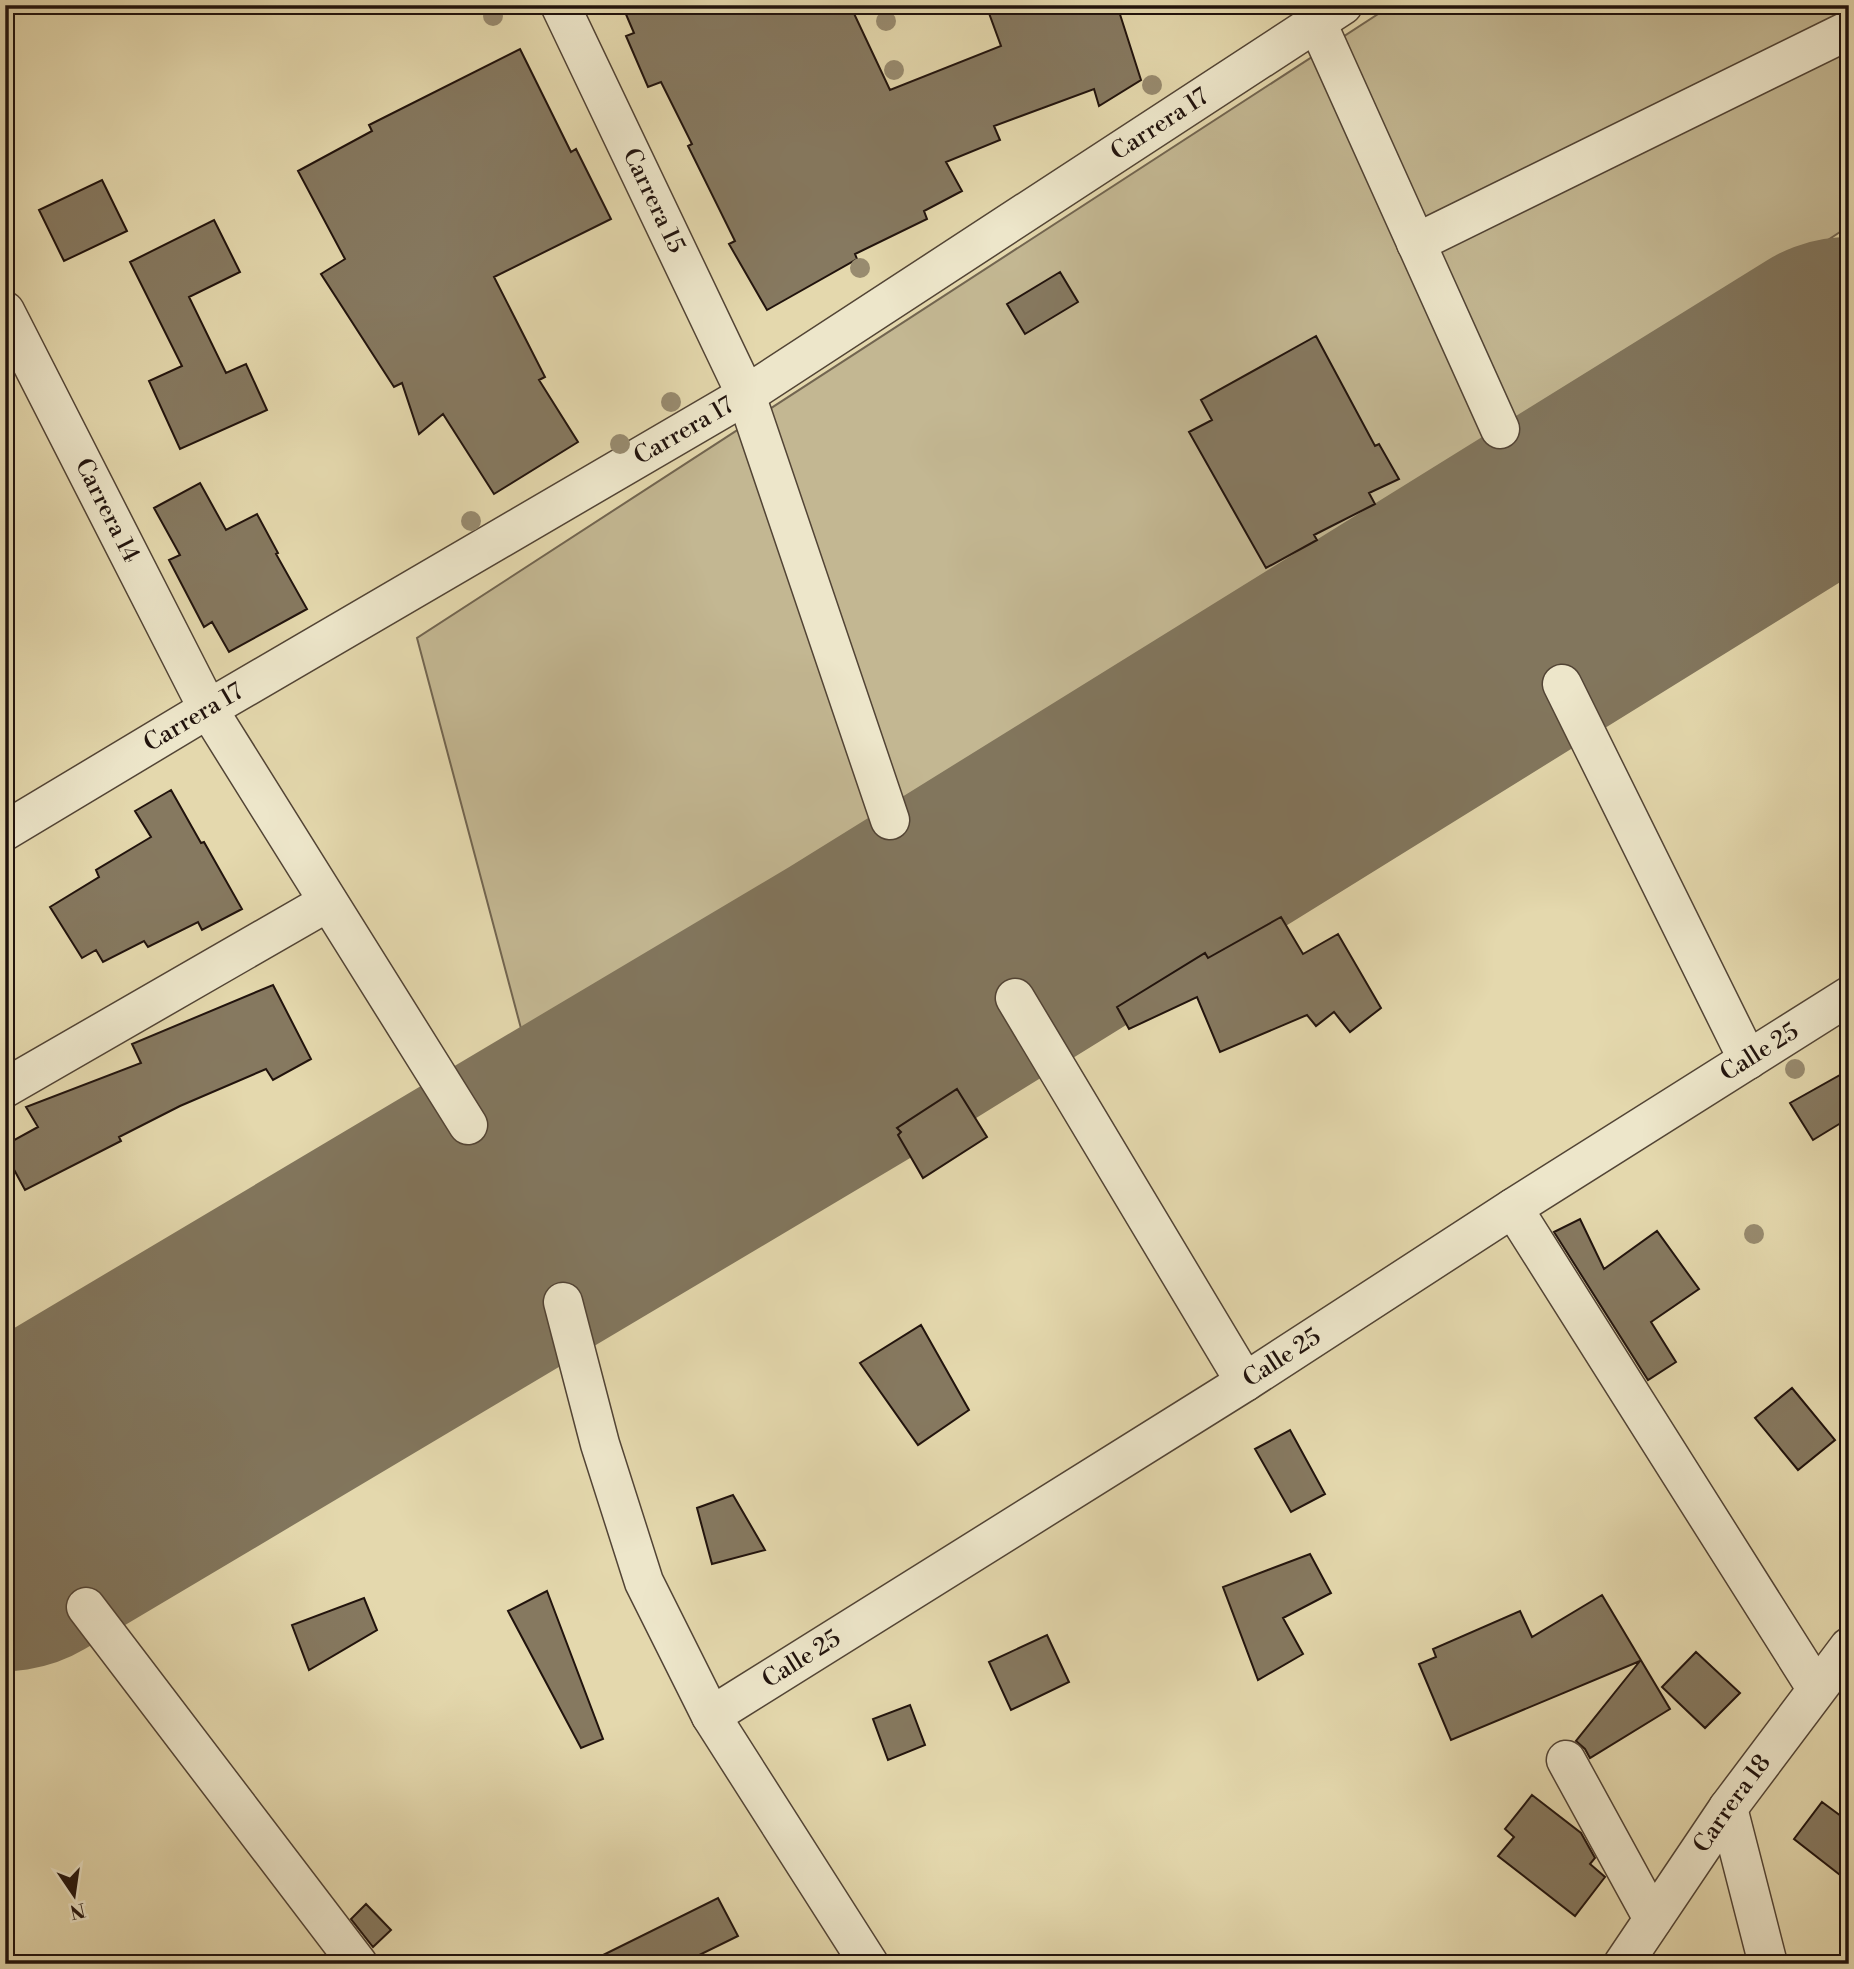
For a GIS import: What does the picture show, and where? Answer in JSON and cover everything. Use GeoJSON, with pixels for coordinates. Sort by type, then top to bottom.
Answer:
{"type":"FeatureCollection","features":[{"type":"Feature","properties":{"kind":"street","name":"Carrera 15"},"geometry":{"type":"LineString","coordinates":[[560,5],[746,395],[890,820]]}},
{"type":"Feature","properties":{"kind":"street","name":"Carrera 17"},"geometry":{"type":"LineString","coordinates":[[5,831],[208,709],[746,395],[1323,11]]}},
{"type":"Feature","properties":{"kind":"street"},"geometry":{"type":"LineString","coordinates":[[1323,11],[1416,243],[1500,429]]}},
{"type":"Feature","properties":{"kind":"street"},"geometry":{"type":"LineString","coordinates":[[1416,243],[1849,30]]}},
{"type":"Feature","properties":{"kind":"street","name":"Carrera 14"},"geometry":{"type":"LineString","coordinates":[[5,311],[208,709],[468,1125]]}},
{"type":"Feature","properties":{"kind":"street"},"geometry":{"type":"LineString","coordinates":[[1562,684],[1748,1060]]}},
{"type":"Feature","properties":{"kind":"street"},"geometry":{"type":"LineString","coordinates":[[5,1088],[328,902]]}},
{"type":"Feature","properties":{"kind":"street","name":"Calle 25"},"geometry":{"type":"LineString","coordinates":[[712,1716],[1245,1382],[1513,1208],[1849,996]]}},
{"type":"Feature","properties":{"kind":"street"},"geometry":{"type":"LineString","coordinates":[[1015,998],[1245,1382]]}},
{"type":"Feature","properties":{"kind":"street"},"geometry":{"type":"LineString","coordinates":[[1513,1208],[1816,1688]]}},
{"type":"Feature","properties":{"kind":"street"},"geometry":{"type":"LineString","coordinates":[[563,1302],[600,1444],[644,1582],[712,1716],[869,1964]]}},
{"type":"Feature","properties":{"kind":"street"},"geometry":{"type":"LineString","coordinates":[[86,1607],[358,1964]]}},
{"type":"Feature","properties":{"kind":"street","name":"Carrera 18"},"geometry":{"type":"LineString","coordinates":[[1623,1964],[1728,1808],[1849,1647]]}},
{"type":"Feature","properties":{"kind":"street"},"geometry":{"type":"LineString","coordinates":[[1566,1760],[1653,1919]]}},
{"type":"Feature","properties":{"kind":"street"},"geometry":{"type":"LineString","coordinates":[[1728,1808],[1769,1964]]}},
{"type":"Feature","properties":{"kind":"shaded area"},"geometry":{"type":"Polygon","coordinates":[[[1392,5],[1849,5],[1849,226],[539,1096],[417,638],[1392,5]]]}},
{"type":"Feature","properties":{"kind":"building"},"geometry":{"type":"Polygon","coordinates":[[[622,5],[850,5],[890,90],[1001,46],[986,5],[1117,5],[1141,80],[1099,106],[1094,89],[994,126],[1000,140],[946,162],[962,191],[924,211],[927,219],[855,254],[857,259],[767,310],[729,244],[735,241],[688,146],[692,144],[661,82],[648,87],[626,36],[634,33],[622,5]]]}},
{"type":"Feature","properties":{"kind":"building"},"geometry":{"type":"Polygon","coordinates":[[[520,49],[571,152],[576,149],[611,219],[494,277],[545,377],[539,380],[578,442],[494,494],[443,414],[419,434],[402,383],[394,387],[321,274],[345,259],[298,171],[372,131],[369,125],[520,49]]]}},
{"type":"Feature","properties":{"kind":"building"},"geometry":{"type":"Polygon","coordinates":[[[102,180],[127,231],[64,261],[39,210],[102,180]]]}},
{"type":"Feature","properties":{"kind":"building"},"geometry":{"type":"Polygon","coordinates":[[[214,220],[240,272],[189,297],[226,373],[246,364],[267,410],[180,449],[149,381],[182,366],[130,262],[214,220]]]}},
{"type":"Feature","properties":{"kind":"building"},"geometry":{"type":"Polygon","coordinates":[[[1060,272],[1078,302],[1025,334],[1007,304],[1060,272]]]}},
{"type":"Feature","properties":{"kind":"building"},"geometry":{"type":"Polygon","coordinates":[[[1316,336],[1375,446],[1379,444],[1399,479],[1369,493],[1375,504],[1314,535],[1317,540],[1266,568],[1189,432],[1212,420],[1201,400],[1316,336]]]}},
{"type":"Feature","properties":{"kind":"building"},"geometry":{"type":"Polygon","coordinates":[[[200,483],[226,530],[257,514],[307,609],[229,652],[212,622],[204,627],[169,560],[180,555],[154,508],[200,483]]]}},
{"type":"Feature","properties":{"kind":"building"},"geometry":{"type":"Polygon","coordinates":[[[171,790],[242,909],[202,930],[198,922],[148,947],[144,941],[103,962],[96,950],[82,958],[50,907],[99,877],[96,870],[151,837],[135,811],[171,790]]]}},
{"type":"Feature","properties":{"kind":"building"},"geometry":{"type":"Polygon","coordinates":[[[1281,917],[1303,954],[1338,934],[1381,1008],[1350,1032],[1334,1012],[1316,1026],[1307,1015],[1220,1052],[1197,997],[1129,1029],[1117,1007],[1205,953],[1208,958],[1281,917]]]}},
{"type":"Feature","properties":{"kind":"building"},"geometry":{"type":"Polygon","coordinates":[[[273,985],[311,1059],[273,1080],[266,1069],[180,1106],[119,1137],[121,1141],[25,1190],[5,1153],[5,1145],[38,1127],[26,1107],[141,1063],[132,1044],[273,985]]]}},
{"type":"Feature","properties":{"kind":"building"},"geometry":{"type":"Polygon","coordinates":[[[1849,1070],[1849,1118],[1813,1140],[1790,1103],[1849,1070]]]}},
{"type":"Feature","properties":{"kind":"building"},"geometry":{"type":"Polygon","coordinates":[[[957,1089],[987,1137],[923,1178],[898,1135],[901,1132],[897,1128],[957,1089]]]}},
{"type":"Feature","properties":{"kind":"building"},"geometry":{"type":"Polygon","coordinates":[[[1580,1219],[1604,1269],[1657,1231],[1699,1289],[1651,1322],[1676,1362],[1648,1380],[1554,1232],[1580,1219]]]}},
{"type":"Feature","properties":{"kind":"building"},"geometry":{"type":"Polygon","coordinates":[[[921,1325],[969,1410],[918,1445],[860,1363],[921,1325]]]}},
{"type":"Feature","properties":{"kind":"building"},"geometry":{"type":"Polygon","coordinates":[[[1792,1388],[1835,1440],[1798,1470],[1755,1418],[1792,1388]]]}},
{"type":"Feature","properties":{"kind":"building"},"geometry":{"type":"Polygon","coordinates":[[[1290,1430],[1325,1494],[1291,1512],[1255,1449],[1290,1430]]]}},
{"type":"Feature","properties":{"kind":"building"},"geometry":{"type":"Polygon","coordinates":[[[733,1495],[765,1550],[712,1564],[697,1508],[733,1495]]]}},
{"type":"Feature","properties":{"kind":"building"},"geometry":{"type":"Polygon","coordinates":[[[1310,1554],[1331,1593],[1283,1618],[1303,1654],[1258,1680],[1223,1587],[1310,1554]]]}},
{"type":"Feature","properties":{"kind":"building"},"geometry":{"type":"Polygon","coordinates":[[[547,1591],[603,1739],[581,1748],[508,1611],[547,1591]]]}},
{"type":"Feature","properties":{"kind":"building"},"geometry":{"type":"Polygon","coordinates":[[[1602,1595],[1670,1709],[1590,1758],[1576,1741],[1640,1661],[1451,1740],[1419,1664],[1436,1657],[1433,1649],[1520,1611],[1532,1637],[1602,1595]]]}},
{"type":"Feature","properties":{"kind":"building"},"geometry":{"type":"Polygon","coordinates":[[[364,1598],[377,1630],[309,1670],[292,1625],[364,1598]]]}},
{"type":"Feature","properties":{"kind":"building"},"geometry":{"type":"Polygon","coordinates":[[[1047,1635],[1069,1682],[1011,1710],[989,1662],[1047,1635]]]}},
{"type":"Feature","properties":{"kind":"building"},"geometry":{"type":"Polygon","coordinates":[[[1696,1652],[1740,1693],[1705,1728],[1662,1687],[1696,1652]]]}},
{"type":"Feature","properties":{"kind":"building"},"geometry":{"type":"Polygon","coordinates":[[[910,1705],[925,1745],[888,1760],[873,1719],[910,1705]]]}},
{"type":"Feature","properties":{"kind":"building"},"geometry":{"type":"Polygon","coordinates":[[[1532,1795],[1581,1833],[1595,1858],[1590,1864],[1605,1877],[1575,1916],[1498,1856],[1514,1837],[1505,1829],[1532,1795]]]}},
{"type":"Feature","properties":{"kind":"building"},"geometry":{"type":"Polygon","coordinates":[[[1822,1802],[1849,1822],[1849,1882],[1794,1839],[1822,1802]]]}},
{"type":"Feature","properties":{"kind":"building"},"geometry":{"type":"Polygon","coordinates":[[[718,1898],[738,1936],[681,1964],[585,1964],[718,1898]]]}},
{"type":"Feature","properties":{"kind":"building"},"geometry":{"type":"Polygon","coordinates":[[[366,1904],[391,1930],[373,1947],[351,1919],[366,1904]]]}},
{"type":"Feature","properties":{"kind":"runway"},"geometry":{"type":"LineString","coordinates":[[5,1515],[869,1001],[1849,393]]}}]}
